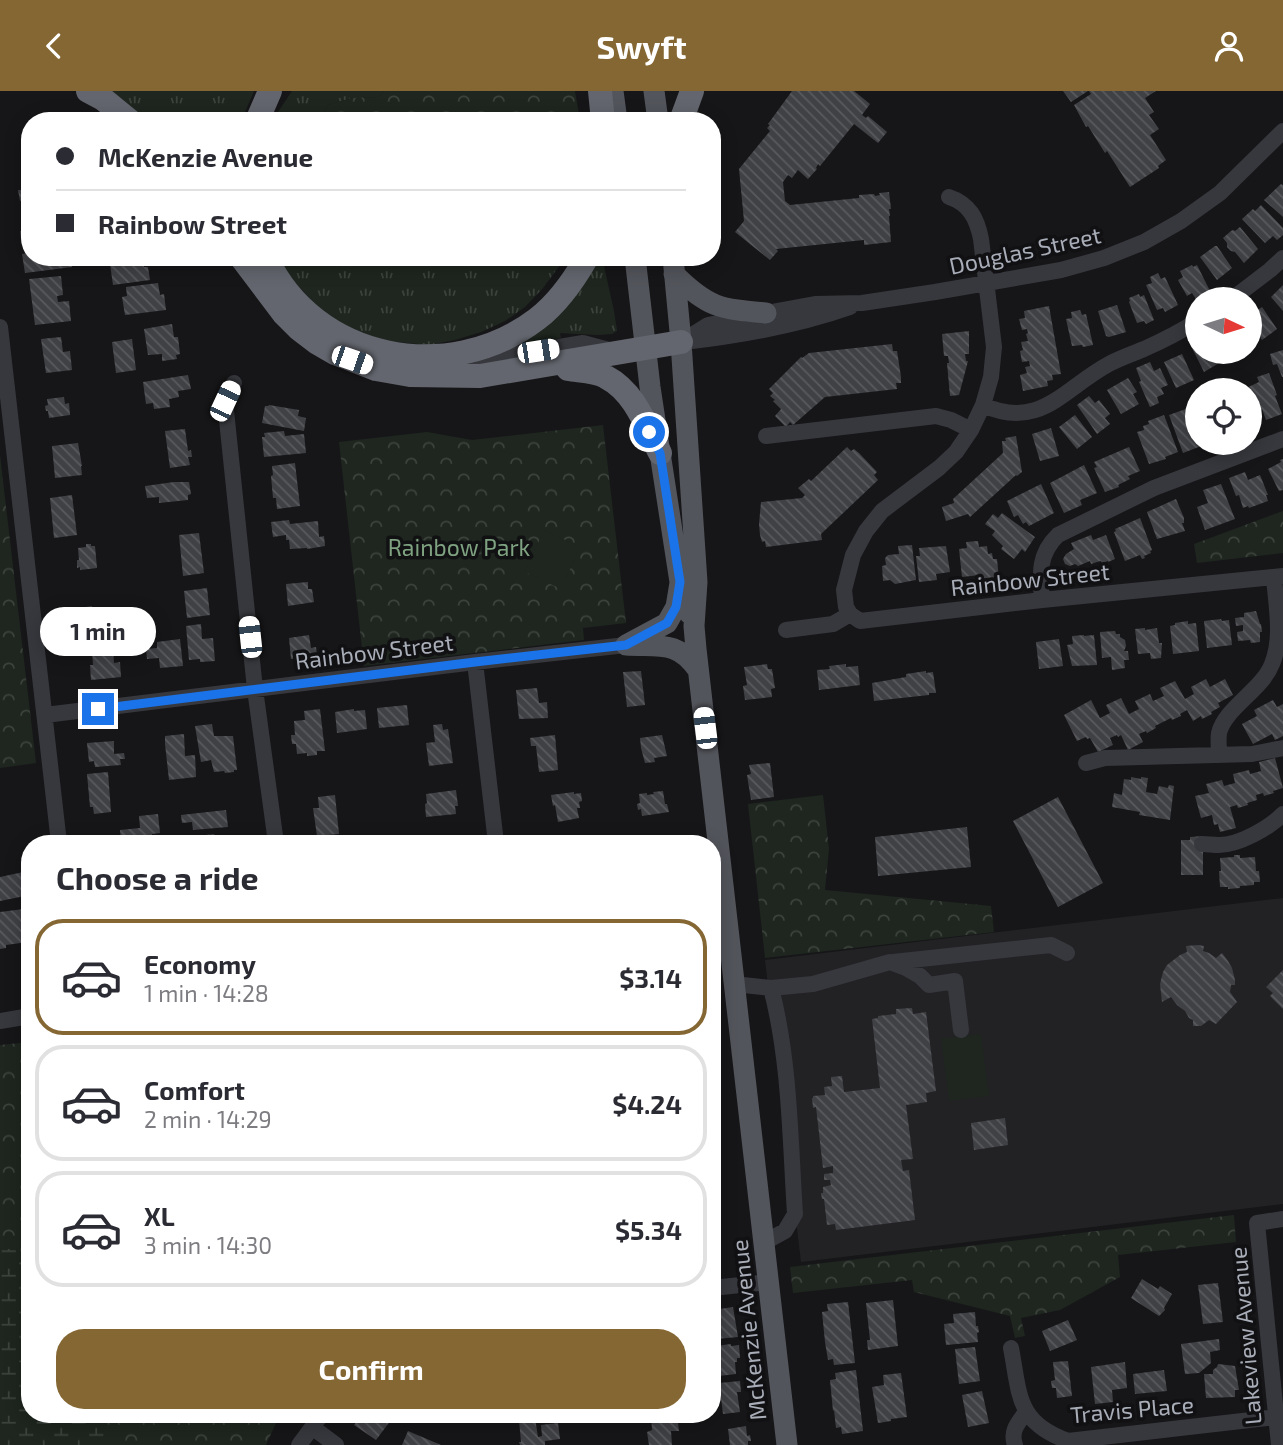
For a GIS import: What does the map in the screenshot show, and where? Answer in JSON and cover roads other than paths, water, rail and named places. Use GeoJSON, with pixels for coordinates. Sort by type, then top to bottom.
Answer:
{"type":"FeatureCollection","features":[{"type":"Feature","properties":{"kind":"highway"},"geometry":{"type":"LineString","coordinates":[[88,91],[119,112]]}},
{"type":"Feature","properties":{"kind":"highway"},"geometry":{"type":"LineString","coordinates":[[260,112],[270,91]]}},
{"type":"Feature","properties":{"kind":"highway"},"geometry":{"type":"LineString","coordinates":[[600,91],[602,112]]}},
{"type":"Feature","properties":{"kind":"highway"},"geometry":{"type":"LineString","coordinates":[[684,112],[692,91]]}},
{"type":"Feature","properties":{"kind":"highway"},"geometry":{"type":"LineString","coordinates":[[248,266],[291,321],[316,342],[335,353],[376,369],[410,375],[480,376],[681,342]]}},
{"type":"Feature","properties":{"kind":"highway"},"geometry":{"type":"LineString","coordinates":[[270,266],[292,299],[320,323],[342,337],[368,348],[399,356],[426,358],[474,351],[517,332],[539,318],[560,297],[582,266]]}},
{"type":"Feature","properties":{"kind":"highway"},"geometry":{"type":"LineString","coordinates":[[550,365],[605,376],[627,393],[660,453]]}},
{"type":"Feature","properties":{"kind":"main road"},"geometry":{"type":"LineString","coordinates":[[613,91],[616,112]]}},
{"type":"Feature","properties":{"kind":"main road"},"geometry":{"type":"LineString","coordinates":[[654,91],[657,112]]}},
{"type":"Feature","properties":{"kind":"main road","name":"McKenzie Avenue"},"geometry":{"type":"LineString","coordinates":[[635,266],[634,351],[650,387],[680,582],[694,626]]}},
{"type":"Feature","properties":{"kind":"main road"},"geometry":{"type":"LineString","coordinates":[[674,266],[702,299],[713,305],[729,310],[766,313]]}},
{"type":"Feature","properties":{"kind":"main road","name":"McKenzie Avenue"},"geometry":{"type":"LineString","coordinates":[[674,266],[697,582],[694,626],[717,835]]}},
{"type":"Feature","properties":{"kind":"main road"},"geometry":{"type":"LineString","coordinates":[[626,645],[667,623],[676,607],[680,582]]}},
{"type":"Feature","properties":{"kind":"main road"},"geometry":{"type":"LineString","coordinates":[[626,645],[674,647],[690,657],[698,670]]}},
{"type":"Feature","properties":{"kind":"main road","name":"McKenzie Avenue"},"geometry":{"type":"LineString","coordinates":[[721,871],[787,1445]]}},
{"type":"Feature","properties":{"kind":"street","name":"Douglas Street"},"geometry":{"type":"LineString","coordinates":[[681,342],[708,325],[766,313],[815,304],[862,303],[988,283],[1104,258],[1144,242],[1181,221],[1220,193],[1283,131]]}},
{"type":"Feature","properties":{"kind":"street"},"geometry":{"type":"LineString","coordinates":[[850,614],[846,607],[844,590],[853,555],[866,531],[882,511],[956,452],[983,405],[991,377],[995,347],[978,224],[969,209],[949,197]]}},
{"type":"Feature","properties":{"kind":"street"},"geometry":{"type":"LineString","coordinates":[[1248,287],[1283,258]]}},
{"type":"Feature","properties":{"kind":"street","name":"Douglas Street"},"geometry":{"type":"LineString","coordinates":[[681,342],[716,339],[823,317],[862,303]]}},
{"type":"Feature","properties":{"kind":"street"},"geometry":{"type":"LineString","coordinates":[[0,327],[3,372],[58,835]]}},
{"type":"Feature","properties":{"kind":"street"},"geometry":{"type":"LineString","coordinates":[[983,405],[1008,414],[1042,409],[1111,362],[1146,348],[1185,327]]}},
{"type":"Feature","properties":{"kind":"street"},"geometry":{"type":"LineString","coordinates":[[460,376],[493,358],[583,343],[634,351]]}},
{"type":"Feature","properties":{"kind":"street"},"geometry":{"type":"LineString","coordinates":[[234,383],[225,401],[255,689],[275,835]]}},
{"type":"Feature","properties":{"kind":"street"},"geometry":{"type":"LineString","coordinates":[[766,436],[936,416],[971,430]]}},
{"type":"Feature","properties":{"kind":"street"},"geometry":{"type":"LineString","coordinates":[[1042,600],[1041,563],[1048,545],[1058,535],[1154,488],[1283,439]]}},
{"type":"Feature","properties":{"kind":"street"},"geometry":{"type":"LineString","coordinates":[[1219,755],[1219,732],[1224,720],[1261,682],[1272,666],[1279,638],[1278,577]]}},
{"type":"Feature","properties":{"kind":"street","name":"Rainbow Street"},"geometry":{"type":"LineString","coordinates":[[786,630],[833,624],[850,614],[860,621],[1278,577]]}},
{"type":"Feature","properties":{"kind":"street","name":"Rainbow Street"},"geometry":{"type":"LineString","coordinates":[[45,715],[626,645]]}},
{"type":"Feature","properties":{"kind":"street"},"geometry":{"type":"LineString","coordinates":[[475,662],[495,835]]}},
{"type":"Feature","properties":{"kind":"street"},"geometry":{"type":"LineString","coordinates":[[1086,763],[1105,758],[1252,754],[1283,748]]}},
{"type":"Feature","properties":{"kind":"street"},"geometry":{"type":"LineString","coordinates":[[1202,844],[1232,843],[1260,831],[1283,814]]}},
{"type":"Feature","properties":{"kind":"street"},"geometry":{"type":"LineString","coordinates":[[734,984],[771,988],[813,984],[890,962],[1051,945],[1067,953]]}},
{"type":"Feature","properties":{"kind":"street"},"geometry":{"type":"LineString","coordinates":[[890,962],[920,976],[929,985],[956,981],[961,1030]]}},
{"type":"Feature","properties":{"kind":"street"},"geometry":{"type":"LineString","coordinates":[[765,1242],[785,1231],[795,1214],[787,1078],[779,1019],[771,988]]}},
{"type":"Feature","properties":{"kind":"street"},"geometry":{"type":"LineString","coordinates":[[0,1021],[21,1018]]}},
{"type":"Feature","properties":{"kind":"street","name":"Lakeview Avenue"},"geometry":{"type":"LineString","coordinates":[[1279,1445],[1258,1223],[1283,1219]]}},
{"type":"Feature","properties":{"kind":"street"},"geometry":{"type":"LineString","coordinates":[[721,1287],[769,1282]]}},
{"type":"Feature","properties":{"kind":"street"},"geometry":{"type":"LineString","coordinates":[[1011,1348],[1026,1412],[1013,1433],[1015,1445]]}},
{"type":"Feature","properties":{"kind":"street","name":"Travis Place"},"geometry":{"type":"LineString","coordinates":[[1026,1412],[1053,1441],[1276,1417]]}},
{"type":"Feature","properties":{"kind":"street"},"geometry":{"type":"LineString","coordinates":[[299,1445],[315,1423]]}},
{"type":"Feature","properties":{"kind":"street"},"geometry":{"type":"LineString","coordinates":[[319,1423],[336,1445]]}},
{"type":"Feature","properties":{"kind":"park label","name":"Rainbow Park"},"geometry":{"type":"Point","coordinates":[459,547]}}]}
